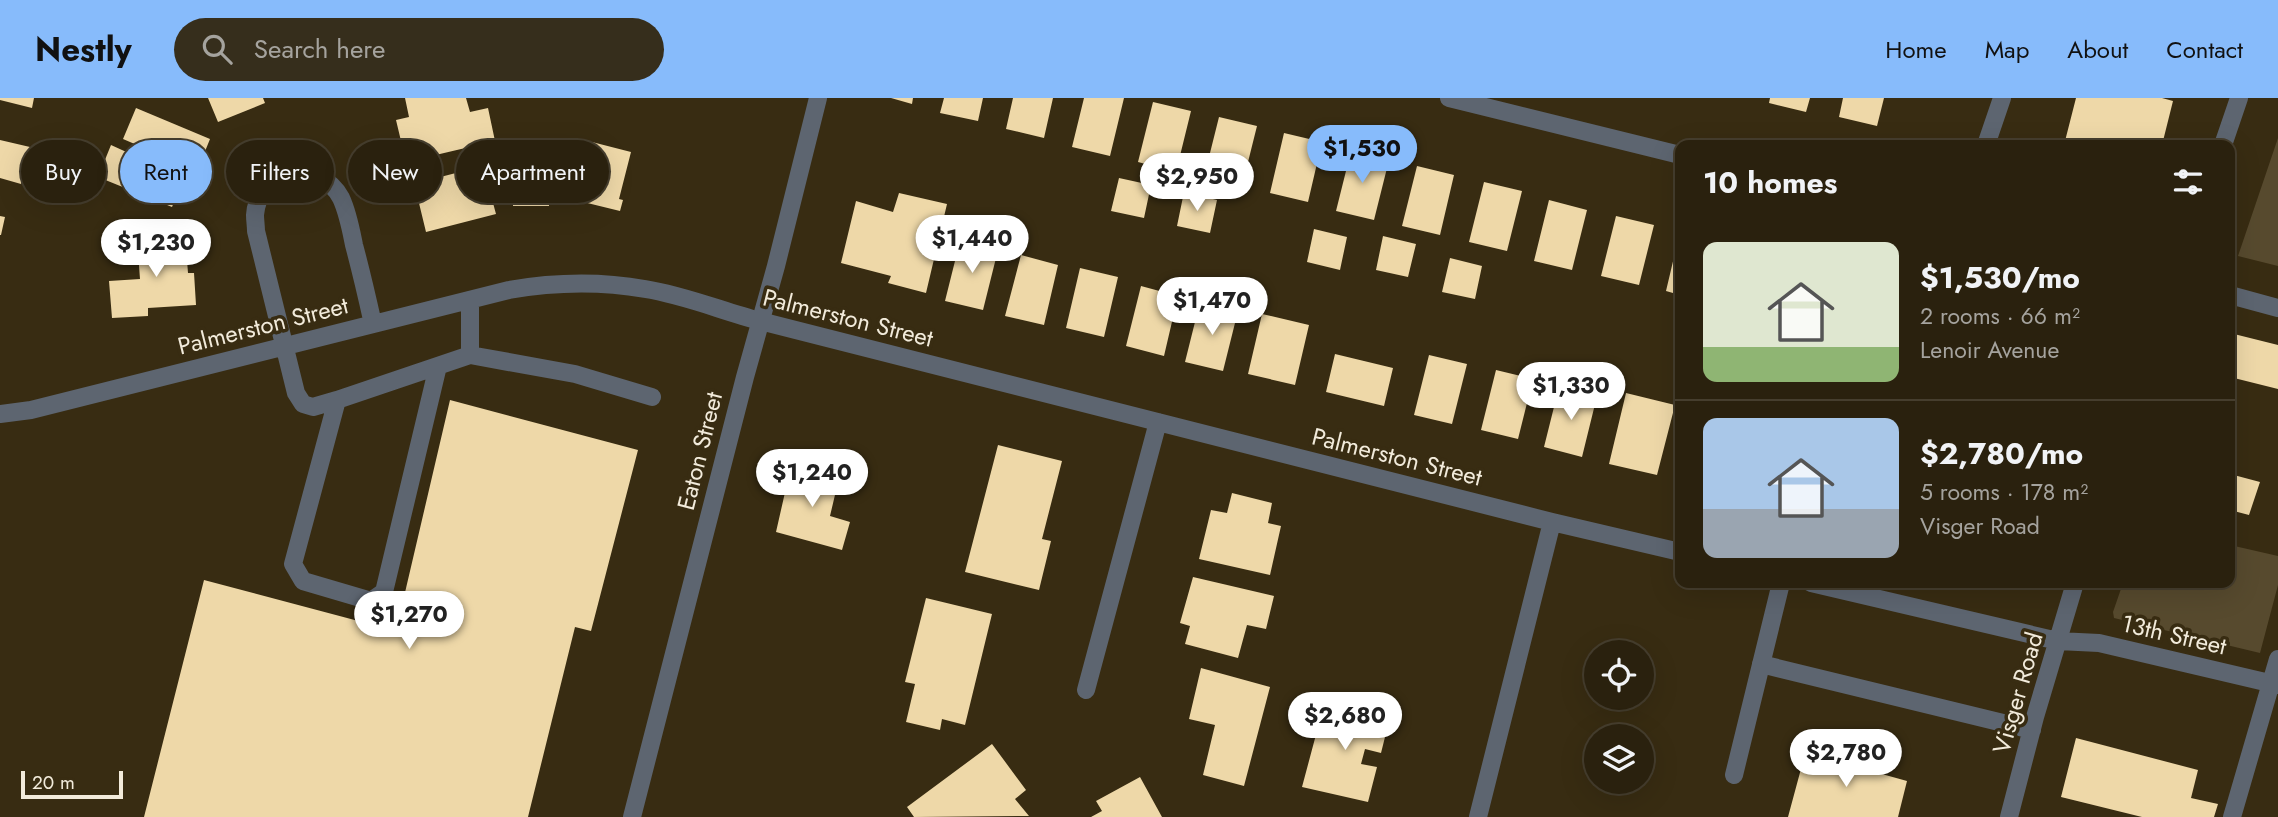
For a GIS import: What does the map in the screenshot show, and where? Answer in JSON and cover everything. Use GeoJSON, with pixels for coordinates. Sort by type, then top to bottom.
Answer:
{"type":"FeatureCollection","features":[{"type":"Feature","properties":{"kind":"street","name":"Eaton Street"},"geometry":{"type":"LineString","coordinates":[[632,817],[818,98]]}},
{"type":"Feature","properties":{"kind":"street"},"geometry":{"type":"LineString","coordinates":[[1449,98],[1675,154]]}},
{"type":"Feature","properties":{"kind":"street"},"geometry":{"type":"LineString","coordinates":[[1988,140],[2002,98]]}},
{"type":"Feature","properties":{"kind":"street"},"geometry":{"type":"LineString","coordinates":[[2225,140],[2239,98]]}},
{"type":"Feature","properties":{"kind":"street"},"geometry":{"type":"LineString","coordinates":[[373,324],[341,197],[324,178],[309,173],[282,177],[269,187],[260,199],[255,214],[256,231],[296,393],[303,404],[313,407],[337,400],[470,355],[575,374],[652,397]]}},
{"type":"Feature","properties":{"kind":"street","name":"Palmerston Street"},"geometry":{"type":"LineString","coordinates":[[0,414],[31,410],[470,299],[543,284],[613,284],[648,289],[760,321],[1675,551]]}},
{"type":"Feature","properties":{"kind":"street"},"geometry":{"type":"LineString","coordinates":[[2235,296],[2278,307]]}},
{"type":"Feature","properties":{"kind":"street"},"geometry":{"type":"LineString","coordinates":[[470,299],[470,355]]}},
{"type":"Feature","properties":{"kind":"street"},"geometry":{"type":"LineString","coordinates":[[337,400],[293,564],[303,581],[371,601],[384,592],[438,366]]}},
{"type":"Feature","properties":{"kind":"street"},"geometry":{"type":"LineString","coordinates":[[1086,690],[1158,422]]}},
{"type":"Feature","properties":{"kind":"street"},"geometry":{"type":"LineString","coordinates":[[1478,817],[1552,522]]}},
{"type":"Feature","properties":{"kind":"street"},"geometry":{"type":"LineString","coordinates":[[1734,775],[1780,588]]}},
{"type":"Feature","properties":{"kind":"street"},"geometry":{"type":"LineString","coordinates":[[1843,588],[2058,641]]}},
{"type":"Feature","properties":{"kind":"street","name":"Visger Road"},"geometry":{"type":"LineString","coordinates":[[2009,817],[2074,588]]}},
{"type":"Feature","properties":{"kind":"street","name":"13th Street"},"geometry":{"type":"LineString","coordinates":[[2058,641],[2099,643],[2274,684]]}},
{"type":"Feature","properties":{"kind":"street"},"geometry":{"type":"LineString","coordinates":[[2232,817],[2274,684],[2278,659]]}},
{"type":"Feature","properties":{"kind":"street"},"geometry":{"type":"LineString","coordinates":[[1761,664],[2032,730]]}},
{"type":"Feature","properties":{"kind":"shaded area"},"geometry":{"type":"Polygon","coordinates":[[[2278,138],[2278,266],[2238,256],[2278,138]]]}},
{"type":"Feature","properties":{"kind":"shaded area"},"geometry":{"type":"Polygon","coordinates":[[[2235,546],[2278,556],[2278,585],[2260,653],[2114,618],[2113,612],[2121,588],[2235,588],[2235,546]]]}},
{"type":"Feature","properties":{"kind":"building"},"geometry":{"type":"Polygon","coordinates":[[[0,98],[34,98],[32,108],[0,98]]]}},
{"type":"Feature","properties":{"kind":"building"},"geometry":{"type":"Polygon","coordinates":[[[208,98],[263,98],[265,103],[218,122],[208,98]]]}},
{"type":"Feature","properties":{"kind":"building"},"geometry":{"type":"Polygon","coordinates":[[[405,98],[466,98],[470,112],[488,108],[495,140],[456,140],[456,150],[442,154],[442,140],[401,140],[396,120],[409,117],[405,98]]]}},
{"type":"Feature","properties":{"kind":"building"},"geometry":{"type":"Polygon","coordinates":[[[891,98],[913,98],[912,104],[891,98]]]}},
{"type":"Feature","properties":{"kind":"building"},"geometry":{"type":"Polygon","coordinates":[[[944,98],[983,98],[978,121],[940,113],[944,98]]]}},
{"type":"Feature","properties":{"kind":"building"},"geometry":{"type":"Polygon","coordinates":[[[1013,98],[1053,98],[1044,138],[1006,129],[1013,98]]]}},
{"type":"Feature","properties":{"kind":"building"},"geometry":{"type":"Polygon","coordinates":[[[1084,98],[1124,98],[1110,156],[1072,147],[1084,98]]]}},
{"type":"Feature","properties":{"kind":"building"},"geometry":{"type":"Polygon","coordinates":[[[1770,98],[1810,98],[1806,112],[1769,103],[1770,98]]]}},
{"type":"Feature","properties":{"kind":"building"},"geometry":{"type":"Polygon","coordinates":[[[1843,98],[1884,98],[1877,126],[1839,117],[1843,98]]]}},
{"type":"Feature","properties":{"kind":"building"},"geometry":{"type":"Polygon","coordinates":[[[2076,98],[2162,98],[2173,101],[2163,140],[2065,140],[2076,98]]]}},
{"type":"Feature","properties":{"kind":"building"},"geometry":{"type":"Polygon","coordinates":[[[1153,102],[1191,111],[1176,172],[1138,162],[1153,102]]]}},
{"type":"Feature","properties":{"kind":"building"},"geometry":{"type":"Polygon","coordinates":[[[136,108],[210,139],[125,140],[123,139],[136,108]]]}},
{"type":"Feature","properties":{"kind":"building"},"geometry":{"type":"Polygon","coordinates":[[[1219,117],[1257,126],[1242,186],[1204,177],[1219,117]]]}},
{"type":"Feature","properties":{"kind":"building"},"geometry":{"type":"Polygon","coordinates":[[[1284,133],[1322,142],[1308,202],[1270,193],[1284,133]]]}},
{"type":"Feature","properties":{"kind":"building"},"geometry":{"type":"Polygon","coordinates":[[[0,140],[21,145],[21,184],[0,178],[0,140]]]}},
{"type":"Feature","properties":{"kind":"building"},"geometry":{"type":"Polygon","coordinates":[[[111,145],[120,149],[120,186],[106,180],[106,157],[111,145]]]}},
{"type":"Feature","properties":{"kind":"building"},"geometry":{"type":"Polygon","coordinates":[[[609,146],[631,152],[619,199],[623,200],[620,211],[587,203],[609,203],[609,146]]]}},
{"type":"Feature","properties":{"kind":"building"},"geometry":{"type":"Polygon","coordinates":[[[1351,151],[1389,160],[1374,220],[1336,211],[1351,151]]]}},
{"type":"Feature","properties":{"kind":"building"},"geometry":{"type":"Polygon","coordinates":[[[1417,166],[1454,175],[1440,235],[1402,226],[1417,166]]]}},
{"type":"Feature","properties":{"kind":"building"},"geometry":{"type":"Polygon","coordinates":[[[456,173],[456,203],[493,203],[496,214],[426,232],[419,203],[442,203],[442,177],[456,173]]]}},
{"type":"Feature","properties":{"kind":"building"},"geometry":{"type":"Polygon","coordinates":[[[1119,178],[1151,185],[1144,218],[1111,211],[1119,178]]]}},
{"type":"Feature","properties":{"kind":"building"},"geometry":{"type":"Polygon","coordinates":[[[1484,182],[1522,191],[1507,251],[1469,242],[1484,182]]]}},
{"type":"Feature","properties":{"kind":"building"},"geometry":{"type":"Polygon","coordinates":[[[1184,192],[1217,200],[1210,233],[1177,226],[1184,192]]]}},
{"type":"Feature","properties":{"kind":"building"},"geometry":{"type":"Polygon","coordinates":[[[899,193],[947,204],[926,293],[888,283],[891,276],[841,263],[856,201],[893,212],[899,193]]]}},
{"type":"Feature","properties":{"kind":"building"},"geometry":{"type":"Polygon","coordinates":[[[1549,200],[1587,210],[1572,270],[1534,261],[1549,200]]]}},
{"type":"Feature","properties":{"kind":"building"},"geometry":{"type":"Polygon","coordinates":[[[513,203],[549,203],[549,206],[513,206],[513,203]]]}},
{"type":"Feature","properties":{"kind":"building"},"geometry":{"type":"Polygon","coordinates":[[[0,216],[5,217],[1,235],[0,235],[0,216]]]}},
{"type":"Feature","properties":{"kind":"building"},"geometry":{"type":"Polygon","coordinates":[[[1616,216],[1654,225],[1639,285],[1601,276],[1616,216]]]}},
{"type":"Feature","properties":{"kind":"building"},"geometry":{"type":"Polygon","coordinates":[[[1314,229],[1347,237],[1340,270],[1307,262],[1314,229]]]}},
{"type":"Feature","properties":{"kind":"building"},"geometry":{"type":"Polygon","coordinates":[[[185,235],[188,273],[194,273],[196,305],[148,308],[148,316],[112,318],[109,281],[140,279],[137,238],[185,235]]]}},
{"type":"Feature","properties":{"kind":"building"},"geometry":{"type":"Polygon","coordinates":[[[1383,236],[1416,244],[1408,277],[1376,270],[1383,236]]]}},
{"type":"Feature","properties":{"kind":"building"},"geometry":{"type":"Polygon","coordinates":[[[960,241],[998,250],[983,310],[945,301],[960,241]]]}},
{"type":"Feature","properties":{"kind":"building"},"geometry":{"type":"Polygon","coordinates":[[[1675,253],[1675,294],[1666,291],[1675,253]]]}},
{"type":"Feature","properties":{"kind":"building"},"geometry":{"type":"Polygon","coordinates":[[[1021,255],[1058,265],[1044,325],[1005,316],[1021,255]]]}},
{"type":"Feature","properties":{"kind":"building"},"geometry":{"type":"Polygon","coordinates":[[[1450,258],[1482,266],[1475,299],[1442,292],[1450,258]]]}},
{"type":"Feature","properties":{"kind":"building"},"geometry":{"type":"Polygon","coordinates":[[[1080,268],[1118,277],[1104,337],[1066,328],[1080,268]]]}},
{"type":"Feature","properties":{"kind":"building"},"geometry":{"type":"Polygon","coordinates":[[[1141,286],[1178,296],[1164,356],[1126,346],[1141,286]]]}},
{"type":"Feature","properties":{"kind":"building"},"geometry":{"type":"Polygon","coordinates":[[[1200,302],[1238,311],[1223,371],[1185,362],[1200,302]]]}},
{"type":"Feature","properties":{"kind":"building"},"geometry":{"type":"Polygon","coordinates":[[[1262,314],[1309,325],[1295,385],[1248,374],[1262,314]]]}},
{"type":"Feature","properties":{"kind":"building"},"geometry":{"type":"Polygon","coordinates":[[[2235,334],[2278,345],[2278,389],[2235,378],[2235,334]]]}},
{"type":"Feature","properties":{"kind":"building"},"geometry":{"type":"Polygon","coordinates":[[[1335,354],[1393,368],[1384,406],[1326,392],[1335,354]]]}},
{"type":"Feature","properties":{"kind":"building"},"geometry":{"type":"Polygon","coordinates":[[[1429,355],[1467,364],[1452,424],[1414,415],[1429,355]]]}},
{"type":"Feature","properties":{"kind":"building"},"geometry":{"type":"Polygon","coordinates":[[[1496,370],[1533,379],[1518,439],[1481,430],[1496,370]]]}},
{"type":"Feature","properties":{"kind":"building"},"geometry":{"type":"Polygon","coordinates":[[[1559,387],[1597,396],[1582,457],[1544,447],[1559,387]]]}},
{"type":"Feature","properties":{"kind":"building"},"geometry":{"type":"Polygon","coordinates":[[[1626,393],[1675,405],[1657,475],[1609,464],[1626,393]]]}},
{"type":"Feature","properties":{"kind":"building"},"geometry":{"type":"Polygon","coordinates":[[[450,400],[638,450],[591,631],[575,627],[528,817],[144,817],[204,580],[396,631],[450,400]]]}},
{"type":"Feature","properties":{"kind":"building"},"geometry":{"type":"Polygon","coordinates":[[[998,445],[1062,461],[1042,539],[1051,541],[1039,590],[965,572],[998,445]]]}},
{"type":"Feature","properties":{"kind":"building"},"geometry":{"type":"Polygon","coordinates":[[[791,466],[839,478],[830,516],[850,522],[842,550],[776,532],[791,466]]]}},
{"type":"Feature","properties":{"kind":"building"},"geometry":{"type":"Polygon","coordinates":[[[2235,475],[2260,482],[2249,515],[2235,511],[2235,475]]]}},
{"type":"Feature","properties":{"kind":"building"},"geometry":{"type":"Polygon","coordinates":[[[1232,493],[1272,503],[1268,523],[1281,526],[1270,575],[1199,559],[1211,510],[1227,513],[1232,493]]]}},
{"type":"Feature","properties":{"kind":"building"},"geometry":{"type":"Polygon","coordinates":[[[1193,577],[1274,596],[1266,629],[1247,625],[1238,658],[1185,644],[1190,626],[1180,623],[1193,577]]]}},
{"type":"Feature","properties":{"kind":"building"},"geometry":{"type":"Polygon","coordinates":[[[926,598],[992,614],[965,725],[942,719],[940,730],[906,722],[915,684],[905,682],[926,598]]]}},
{"type":"Feature","properties":{"kind":"building"},"geometry":{"type":"Polygon","coordinates":[[[1201,668],[1270,687],[1244,786],[1203,775],[1215,725],[1189,719],[1201,668]]]}},
{"type":"Feature","properties":{"kind":"building"},"geometry":{"type":"Polygon","coordinates":[[[1325,701],[1390,717],[1381,753],[1365,749],[1361,764],[1377,767],[1368,802],[1302,787],[1325,701]]]}},
{"type":"Feature","properties":{"kind":"building"},"geometry":{"type":"Polygon","coordinates":[[[2076,738],[2198,770],[2191,798],[2218,804],[2214,817],[2142,817],[2061,797],[2076,738]]]}},
{"type":"Feature","properties":{"kind":"building"},"geometry":{"type":"Polygon","coordinates":[[[992,744],[1026,790],[1015,799],[1029,816],[914,817],[907,807],[992,744]]]}},
{"type":"Feature","properties":{"kind":"building"},"geometry":{"type":"Polygon","coordinates":[[[1837,747],[1875,759],[1871,771],[1907,781],[1898,817],[1788,817],[1805,754],[1832,761],[1837,747]]]}},
{"type":"Feature","properties":{"kind":"building"},"geometry":{"type":"Polygon","coordinates":[[[1140,777],[1162,817],[1091,817],[1102,811],[1096,801],[1140,777]]]}}]}
